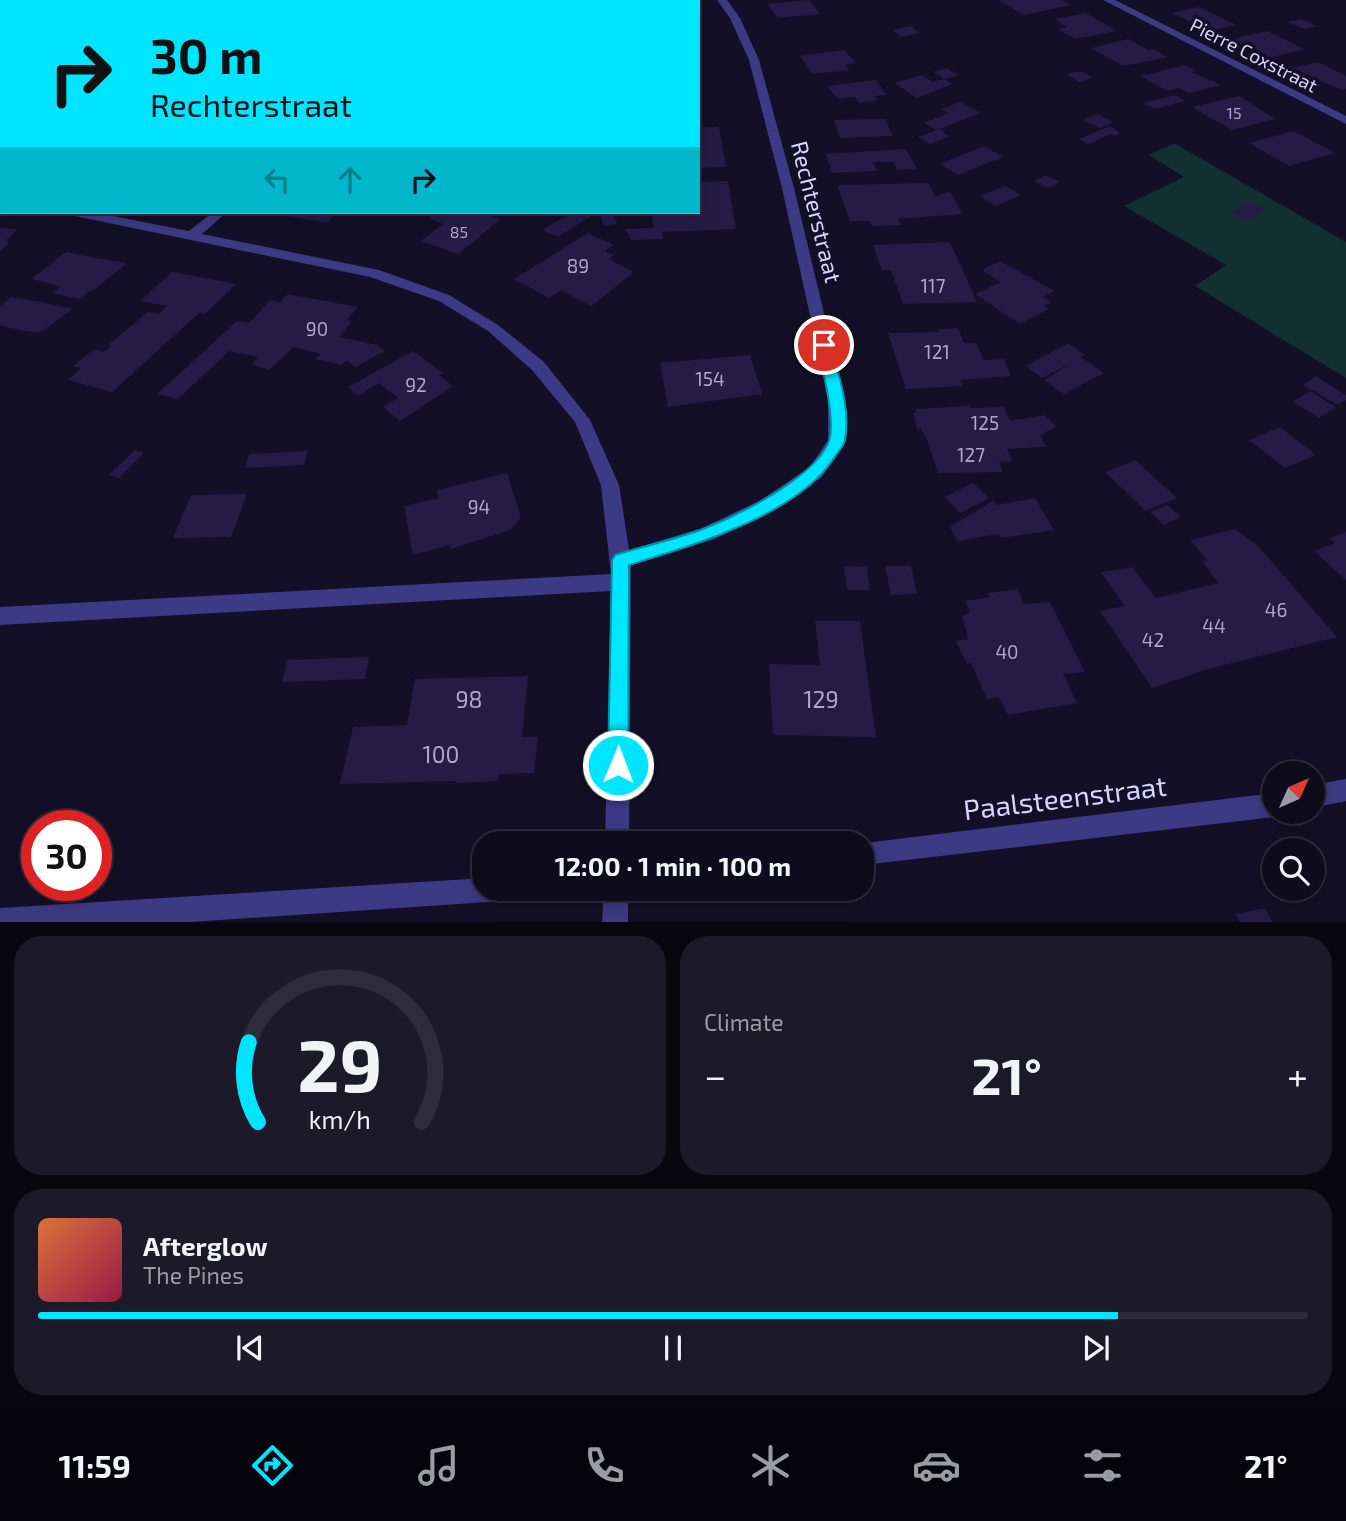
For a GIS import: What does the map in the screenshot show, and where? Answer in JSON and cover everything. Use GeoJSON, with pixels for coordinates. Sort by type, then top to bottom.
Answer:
{"type":"FeatureCollection","features":[{"type":"Feature","properties":{"kind":"street","name":"Rechterstraat"},"geometry":{"type":"LineString","coordinates":[[0,616],[620,571],[708,534],[766,505],[817,472],[837,441],[836,397],[788,188],[754,61],[734,18],[722,0]]}},
{"type":"Feature","properties":{"kind":"street","name":"Pierre Coxstraat"},"geometry":{"type":"LineString","coordinates":[[1108,0],[1346,121]]}},
{"type":"Feature","properties":{"kind":"street"},"geometry":{"type":"LineString","coordinates":[[86,214],[194,234],[374,273],[444,298],[493,328],[538,366],[582,420],[610,485],[620,571],[617,831]]}},
{"type":"Feature","properties":{"kind":"street"},"geometry":{"type":"LineString","coordinates":[[194,234],[219,214]]}},
{"type":"Feature","properties":{"kind":"street"},"geometry":{"type":"LineString","coordinates":[[1325,794],[1346,790]]}},
{"type":"Feature","properties":{"kind":"street","name":"Paalsteenstraat"},"geometry":{"type":"LineString","coordinates":[[874,852],[1262,806]]}},
{"type":"Feature","properties":{"kind":"street"},"geometry":{"type":"LineString","coordinates":[[0,921],[472,891]]}},
{"type":"Feature","properties":{"kind":"street"},"geometry":{"type":"LineString","coordinates":[[615,922],[616,901]]}},
{"type":"Feature","properties":{"kind":"green space"},"geometry":{"type":"Polygon","coordinates":[[[1174,143],[1346,242],[1346,378],[1195,286],[1226,265],[1124,206],[1184,177],[1149,155],[1174,143]]]}},
{"type":"Feature","properties":{"kind":"building"},"geometry":{"type":"Polygon","coordinates":[[[809,0],[820,14],[778,18],[767,4],[809,0]]]}},
{"type":"Feature","properties":{"kind":"building"},"geometry":{"type":"Polygon","coordinates":[[[998,0],[1062,0],[1072,5],[1024,15],[998,0]]]}},
{"type":"Feature","properties":{"kind":"building"},"geometry":{"type":"Polygon","coordinates":[[[1199,7],[1236,25],[1210,31],[1172,13],[1199,7]]]}},
{"type":"Feature","properties":{"kind":"building"},"geometry":{"type":"Polygon","coordinates":[[[1086,13],[1117,31],[1075,39],[1057,29],[1067,27],[1054,19],[1086,13]]]}},
{"type":"Feature","properties":{"kind":"building"},"geometry":{"type":"Polygon","coordinates":[[[1301,19],[1317,26],[1304,29],[1288,22],[1301,19]]]}},
{"type":"Feature","properties":{"kind":"building"},"geometry":{"type":"Polygon","coordinates":[[[911,26],[920,33],[901,37],[892,30],[911,26]]]}},
{"type":"Feature","properties":{"kind":"building"},"geometry":{"type":"Polygon","coordinates":[[[1267,31],[1305,49],[1264,59],[1227,40],[1267,31]]]}},
{"type":"Feature","properties":{"kind":"building"},"geometry":{"type":"Polygon","coordinates":[[[1128,39],[1168,57],[1123,66],[1091,48],[1128,39]]]}},
{"type":"Feature","properties":{"kind":"building"},"geometry":{"type":"Polygon","coordinates":[[[844,50],[856,63],[845,65],[850,70],[813,74],[800,56],[844,50]]]}},
{"type":"Feature","properties":{"kind":"building"},"geometry":{"type":"Polygon","coordinates":[[[1318,62],[1346,76],[1346,89],[1341,90],[1293,68],[1318,62]]]}},
{"type":"Feature","properties":{"kind":"building"},"geometry":{"type":"Polygon","coordinates":[[[1185,65],[1195,71],[1191,72],[1222,85],[1189,93],[1179,88],[1167,91],[1141,76],[1185,65]]]}},
{"type":"Feature","properties":{"kind":"building"},"geometry":{"type":"Polygon","coordinates":[[[947,68],[959,75],[945,79],[933,72],[947,68]]]}},
{"type":"Feature","properties":{"kind":"building"},"geometry":{"type":"Polygon","coordinates":[[[1081,71],[1093,78],[1079,82],[1066,74],[1081,71]]]}},
{"type":"Feature","properties":{"kind":"building"},"geometry":{"type":"Polygon","coordinates":[[[922,75],[932,82],[944,79],[953,84],[917,98],[894,83],[922,75]]]}},
{"type":"Feature","properties":{"kind":"building"},"geometry":{"type":"Polygon","coordinates":[[[876,80],[886,95],[874,96],[878,100],[859,103],[855,97],[838,99],[827,86],[876,80]]]}},
{"type":"Feature","properties":{"kind":"building"},"geometry":{"type":"Polygon","coordinates":[[[1174,95],[1185,101],[1154,109],[1143,103],[1174,95]]]}},
{"type":"Feature","properties":{"kind":"building"},"geometry":{"type":"Polygon","coordinates":[[[1239,96],[1275,119],[1232,130],[1192,107],[1239,96]]]}},
{"type":"Feature","properties":{"kind":"building"},"geometry":{"type":"Polygon","coordinates":[[[960,102],[981,113],[937,130],[924,123],[949,113],[941,109],[960,102]]]}},
{"type":"Feature","properties":{"kind":"building"},"geometry":{"type":"Polygon","coordinates":[[[1097,114],[1114,122],[1099,128],[1084,120],[1097,114]]]}},
{"type":"Feature","properties":{"kind":"building"},"geometry":{"type":"Polygon","coordinates":[[[885,119],[893,136],[840,138],[834,120],[885,119]]]}},
{"type":"Feature","properties":{"kind":"building"},"geometry":{"type":"Polygon","coordinates":[[[1110,126],[1121,133],[1114,136],[1111,134],[1089,144],[1079,139],[1110,126]]]}},
{"type":"Feature","properties":{"kind":"building"},"geometry":{"type":"Polygon","coordinates":[[[700,127],[719,127],[726,167],[700,168],[700,127]]]}},
{"type":"Feature","properties":{"kind":"building"},"geometry":{"type":"Polygon","coordinates":[[[939,129],[950,136],[930,144],[918,137],[939,129]]]}},
{"type":"Feature","properties":{"kind":"building"},"geometry":{"type":"Polygon","coordinates":[[[1294,131],[1335,153],[1289,166],[1249,143],[1294,131]]]}},
{"type":"Feature","properties":{"kind":"building"},"geometry":{"type":"Polygon","coordinates":[[[984,146],[1003,157],[958,175],[940,164],[984,146]]]}},
{"type":"Feature","properties":{"kind":"building"},"geometry":{"type":"Polygon","coordinates":[[[906,149],[917,169],[897,170],[894,162],[873,162],[877,171],[832,173],[826,154],[906,149]]]}},
{"type":"Feature","properties":{"kind":"building"},"geometry":{"type":"Polygon","coordinates":[[[1046,175],[1060,182],[1048,188],[1034,181],[1046,175]]]}},
{"type":"Feature","properties":{"kind":"building"},"geometry":{"type":"Polygon","coordinates":[[[728,181],[736,229],[662,232],[663,239],[631,240],[625,229],[653,228],[652,214],[700,214],[700,182],[728,181]]]}},
{"type":"Feature","properties":{"kind":"building"},"geometry":{"type":"Polygon","coordinates":[[[929,183],[935,197],[950,191],[962,214],[898,219],[901,225],[872,226],[870,221],[850,221],[837,185],[929,183]]]}},
{"type":"Feature","properties":{"kind":"building"},"geometry":{"type":"Polygon","coordinates":[[[1005,186],[1021,195],[995,206],[980,196],[1005,186]]]}},
{"type":"Feature","properties":{"kind":"building"},"geometry":{"type":"Polygon","coordinates":[[[1250,202],[1267,210],[1246,222],[1230,213],[1250,202]]]}},
{"type":"Feature","properties":{"kind":"building"},"geometry":{"type":"Polygon","coordinates":[[[283,214],[336,214],[326,223],[283,214]]]}},
{"type":"Feature","properties":{"kind":"building"},"geometry":{"type":"Polygon","coordinates":[[[434,214],[485,214],[501,219],[458,254],[421,241],[443,224],[428,218],[434,214]]]}},
{"type":"Feature","properties":{"kind":"building"},"geometry":{"type":"Polygon","coordinates":[[[570,214],[594,214],[558,237],[542,230],[570,214]]]}},
{"type":"Feature","properties":{"kind":"building"},"geometry":{"type":"Polygon","coordinates":[[[613,214],[617,224],[604,226],[600,215],[613,214]]]}},
{"type":"Feature","properties":{"kind":"building"},"geometry":{"type":"Polygon","coordinates":[[[0,228],[18,229],[5,241],[10,242],[0,252],[0,228]]]}},
{"type":"Feature","properties":{"kind":"building"},"geometry":{"type":"Polygon","coordinates":[[[588,233],[614,245],[605,251],[614,255],[609,259],[634,272],[591,306],[561,290],[549,298],[514,279],[588,233]]]}},
{"type":"Feature","properties":{"kind":"building"},"geometry":{"type":"Polygon","coordinates":[[[950,242],[977,302],[903,304],[891,270],[882,270],[873,245],[950,242]]]}},
{"type":"Feature","properties":{"kind":"building"},"geometry":{"type":"Polygon","coordinates":[[[66,252],[127,263],[79,299],[53,293],[61,286],[31,279],[66,252]]]}},
{"type":"Feature","properties":{"kind":"building"},"geometry":{"type":"Polygon","coordinates":[[[1000,261],[1055,291],[1043,297],[1051,302],[1044,306],[1049,309],[1020,324],[975,294],[1001,282],[982,270],[1000,261]]]}},
{"type":"Feature","properties":{"kind":"building"},"geometry":{"type":"Polygon","coordinates":[[[172,272],[236,284],[205,314],[199,313],[112,392],[68,380],[81,368],[73,366],[94,349],[104,352],[111,346],[108,345],[148,312],[159,314],[167,306],[140,301],[172,272]]]}},
{"type":"Feature","properties":{"kind":"building"},"geometry":{"type":"Polygon","coordinates":[[[288,294],[358,307],[347,320],[352,321],[339,337],[377,345],[385,351],[356,367],[347,361],[341,365],[315,359],[321,354],[294,347],[269,370],[252,364],[258,357],[229,351],[178,399],[157,394],[237,321],[249,323],[270,300],[280,302],[288,294]]]}},
{"type":"Feature","properties":{"kind":"building"},"geometry":{"type":"Polygon","coordinates":[[[11,297],[73,309],[39,333],[10,328],[0,325],[0,306],[11,297]]]}},
{"type":"Feature","properties":{"kind":"building"},"geometry":{"type":"Polygon","coordinates":[[[958,328],[964,343],[976,343],[984,360],[1004,359],[1011,376],[960,380],[962,386],[906,389],[888,333],[939,332],[938,329],[958,328]]]}},
{"type":"Feature","properties":{"kind":"building"},"geometry":{"type":"Polygon","coordinates":[[[1068,343],[1085,355],[1081,357],[1104,373],[1064,394],[1044,380],[1073,362],[1042,378],[1026,366],[1068,343]]]}},
{"type":"Feature","properties":{"kind":"building"},"geometry":{"type":"Polygon","coordinates":[[[413,351],[443,373],[439,375],[453,386],[400,421],[383,407],[398,398],[379,383],[358,396],[348,387],[413,351]]]}},
{"type":"Feature","properties":{"kind":"building"},"geometry":{"type":"Polygon","coordinates":[[[750,355],[762,394],[668,407],[660,363],[750,355]]]}},
{"type":"Feature","properties":{"kind":"building"},"geometry":{"type":"Polygon","coordinates":[[[1316,376],[1346,395],[1346,400],[1338,405],[1303,385],[1316,376]]]}},
{"type":"Feature","properties":{"kind":"building"},"geometry":{"type":"Polygon","coordinates":[[[1310,391],[1336,407],[1319,418],[1293,402],[1310,391]]]}},
{"type":"Feature","properties":{"kind":"building"},"geometry":{"type":"Polygon","coordinates":[[[1004,407],[1010,421],[1044,415],[1057,426],[1040,435],[1046,447],[1007,449],[1013,461],[999,462],[1003,472],[938,473],[927,440],[921,428],[917,429],[913,413],[916,412],[915,409],[1004,407]]]}},
{"type":"Feature","properties":{"kind":"building"},"geometry":{"type":"Polygon","coordinates":[[[1280,427],[1316,455],[1285,468],[1249,440],[1280,427]]]}},
{"type":"Feature","properties":{"kind":"building"},"geometry":{"type":"Polygon","coordinates":[[[135,450],[144,453],[119,478],[109,475],[135,450]]]}},
{"type":"Feature","properties":{"kind":"building"},"geometry":{"type":"Polygon","coordinates":[[[308,451],[304,465],[245,468],[249,454],[308,451]]]}},
{"type":"Feature","properties":{"kind":"building"},"geometry":{"type":"Polygon","coordinates":[[[1135,460],[1177,498],[1146,511],[1105,472],[1135,460]]]}},
{"type":"Feature","properties":{"kind":"building"},"geometry":{"type":"Polygon","coordinates":[[[507,473],[521,517],[511,530],[450,549],[450,545],[413,555],[404,506],[439,498],[437,490],[507,473]]]}},
{"type":"Feature","properties":{"kind":"building"},"geometry":{"type":"Polygon","coordinates":[[[973,483],[989,498],[960,513],[945,497],[973,483]]]}},
{"type":"Feature","properties":{"kind":"building"},"geometry":{"type":"Polygon","coordinates":[[[247,494],[231,537],[173,538],[191,495],[247,494]]]}},
{"type":"Feature","properties":{"kind":"building"},"geometry":{"type":"Polygon","coordinates":[[[1035,498],[1054,530],[1001,538],[999,534],[957,541],[950,527],[994,500],[997,505],[1035,498]]]}},
{"type":"Feature","properties":{"kind":"building"},"geometry":{"type":"Polygon","coordinates":[[[1167,505],[1181,517],[1164,525],[1150,512],[1167,505]]]}},
{"type":"Feature","properties":{"kind":"building"},"geometry":{"type":"Polygon","coordinates":[[[1235,529],[1258,546],[1337,637],[1208,669],[1152,688],[1100,611],[1125,606],[1101,572],[1132,567],[1156,598],[1218,583],[1202,561],[1207,560],[1190,540],[1235,529]]]}},
{"type":"Feature","properties":{"kind":"building"},"geometry":{"type":"Polygon","coordinates":[[[1346,532],[1346,580],[1314,551],[1335,543],[1330,538],[1346,532]]]}},
{"type":"Feature","properties":{"kind":"building"},"geometry":{"type":"Polygon","coordinates":[[[844,566],[867,567],[870,590],[847,590],[844,566]]]}},
{"type":"Feature","properties":{"kind":"building"},"geometry":{"type":"Polygon","coordinates":[[[885,566],[911,566],[917,594],[891,595],[885,566]]]}},
{"type":"Feature","properties":{"kind":"building"},"geometry":{"type":"Polygon","coordinates":[[[1017,589],[1024,604],[1050,602],[1085,672],[1063,674],[1077,703],[1008,715],[999,697],[987,699],[971,663],[967,664],[956,641],[968,639],[962,616],[970,612],[965,601],[990,597],[988,593],[1017,589]]]}},
{"type":"Feature","properties":{"kind":"building"},"geometry":{"type":"Polygon","coordinates":[[[815,621],[860,621],[876,737],[773,735],[769,664],[820,665],[815,621]]]}},
{"type":"Feature","properties":{"kind":"building"},"geometry":{"type":"Polygon","coordinates":[[[369,657],[365,679],[282,682],[287,660],[369,657]]]}},
{"type":"Feature","properties":{"kind":"building"},"geometry":{"type":"Polygon","coordinates":[[[528,676],[522,737],[538,737],[534,773],[499,774],[498,781],[340,784],[353,727],[407,725],[415,679],[528,676]]]}},
{"type":"Feature","properties":{"kind":"building"},"geometry":{"type":"Polygon","coordinates":[[[1265,908],[1272,922],[1240,922],[1236,914],[1265,908]]]}},
{"type":"Feature","properties":{"kind":"route"},"geometry":{"type":"LineString","coordinates":[[618,765],[621,560],[708,534],[766,505],[817,472],[837,441],[836,397],[824,345]]}}]}
